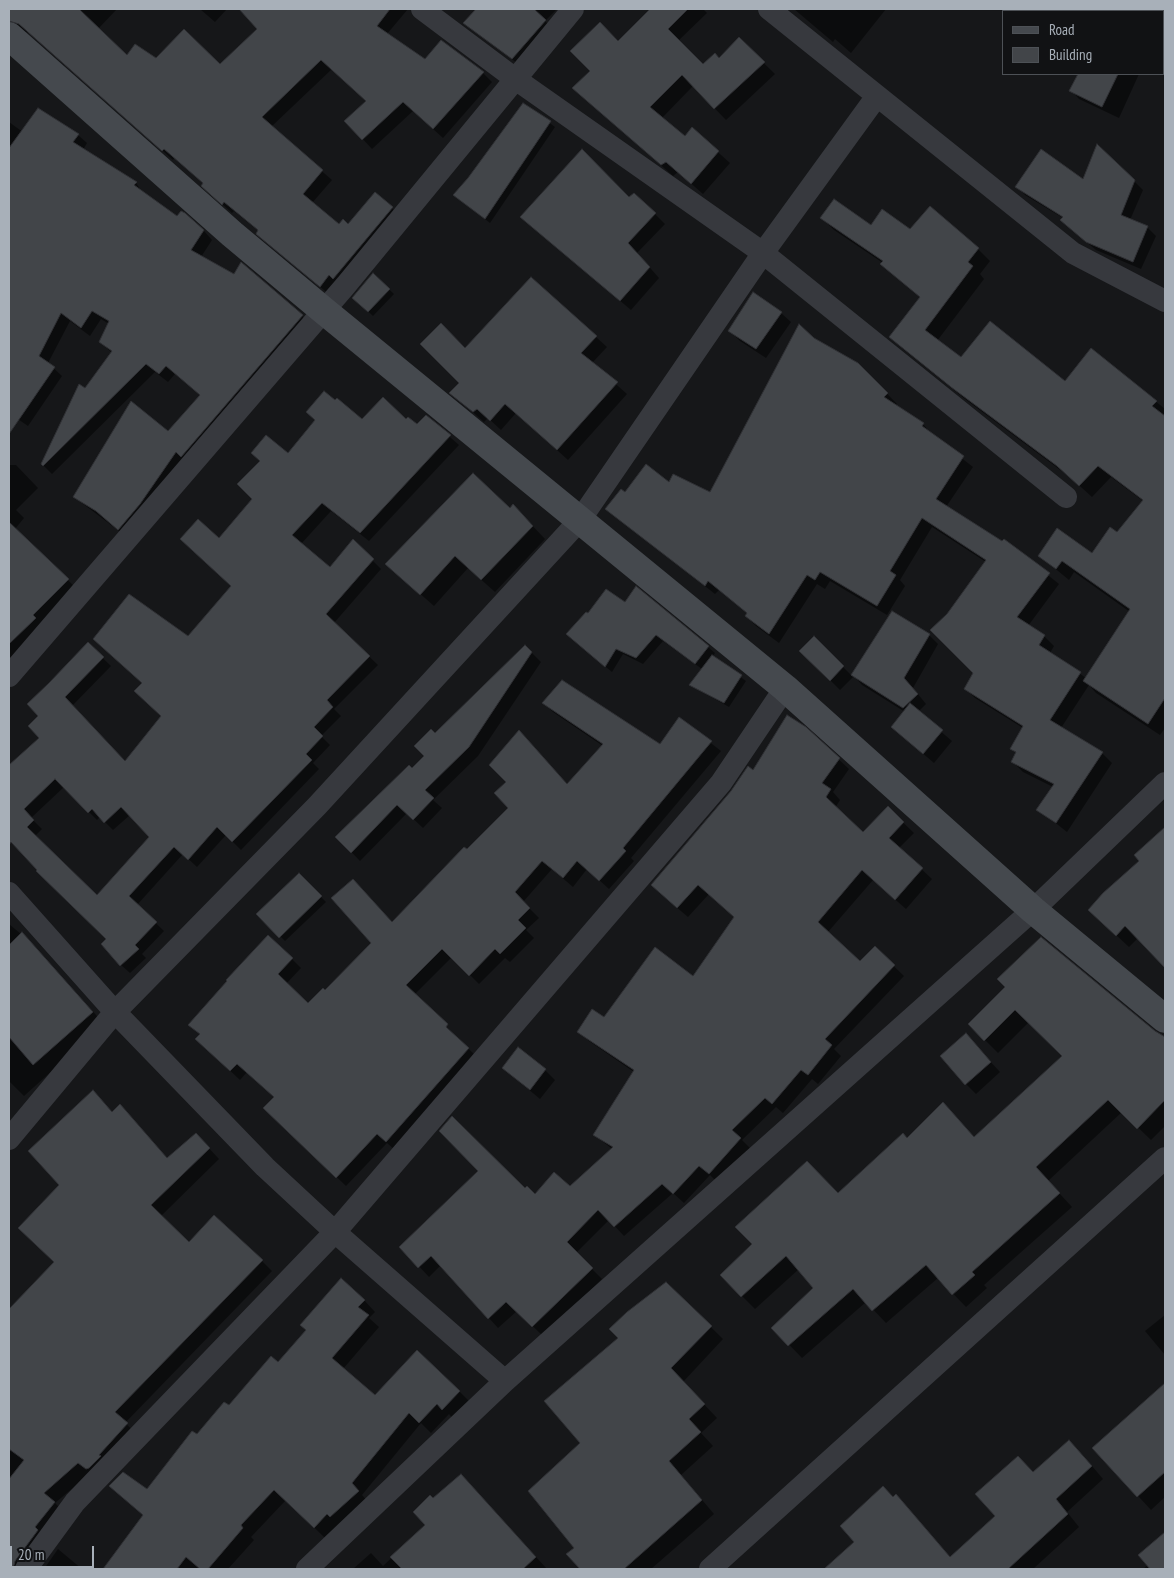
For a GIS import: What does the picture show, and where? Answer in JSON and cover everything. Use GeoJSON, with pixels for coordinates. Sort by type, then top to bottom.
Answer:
{"type":"FeatureCollection","features":[{"type":"Feature","properties":{"kind":"street"},"geometry":{"type":"LineString","coordinates":[[422,9],[514,78],[763,253],[1066,497]]}},
{"type":"Feature","properties":{"kind":"street"},"geometry":{"type":"LineString","coordinates":[[9,676],[322,310],[346,285],[514,78],[573,9]]}},
{"type":"Feature","properties":{"kind":"street"},"geometry":{"type":"LineString","coordinates":[[769,9],[1073,253],[1165,302]]}},
{"type":"Feature","properties":{"kind":"street"},"geometry":{"type":"LineString","coordinates":[[9,36],[232,234],[322,310],[785,688],[1033,910],[1165,1019]]}},
{"type":"Feature","properties":{"kind":"street"},"geometry":{"type":"LineString","coordinates":[[9,1138],[115,1012],[317,806],[580,520],[763,253],[877,96]]}},
{"type":"Feature","properties":{"kind":"street"},"geometry":{"type":"LineString","coordinates":[[26,1569],[75,1502],[335,1232],[721,782],[785,688]]}},
{"type":"Feature","properties":{"kind":"street"},"geometry":{"type":"LineString","coordinates":[[307,1569],[505,1381],[1033,910],[1165,783]]}},
{"type":"Feature","properties":{"kind":"street"},"geometry":{"type":"LineString","coordinates":[[9,893],[115,1012],[265,1167],[335,1232],[505,1381]]}},
{"type":"Feature","properties":{"kind":"street"},"geometry":{"type":"LineString","coordinates":[[710,1569],[1165,1158]]}},
{"type":"Feature","properties":{"kind":"building"},"geometry":{"type":"Polygon","coordinates":[[[9,9],[79,9],[127,55],[135,44],[156,58],[184,29],[220,64],[257,29],[239,9],[390,9],[377,26],[425,59],[441,40],[484,72],[433,129],[403,102],[362,140],[344,121],[366,101],[321,60],[262,117],[323,170],[303,194],[339,224],[343,219],[348,224],[375,192],[393,207],[333,279],[329,275],[320,287],[256,234],[258,230],[224,202],[222,205],[201,186],[203,183],[164,149],[162,151],[19,24],[9,21],[9,9]]]}},
{"type":"Feature","properties":{"kind":"building"},"geometry":{"type":"Polygon","coordinates":[[[476,9],[534,9],[546,20],[512,59],[463,23],[476,9]]]}},
{"type":"Feature","properties":{"kind":"building"},"geometry":{"type":"Polygon","coordinates":[[[650,9],[688,9],[668,29],[703,64],[715,53],[719,58],[739,37],[765,62],[714,109],[682,75],[650,107],[685,136],[692,127],[719,151],[691,184],[666,162],[661,165],[572,88],[590,71],[570,51],[600,22],[618,41],[650,9]]]}},
{"type":"Feature","properties":{"kind":"building"},"geometry":{"type":"Polygon","coordinates":[[[1077,75],[1118,75],[1102,107],[1069,91],[1077,75]]]}},
{"type":"Feature","properties":{"kind":"building"},"geometry":{"type":"Polygon","coordinates":[[[523,103],[551,121],[485,219],[453,195],[468,178],[523,103]]]}},
{"type":"Feature","properties":{"kind":"building"},"geometry":{"type":"Polygon","coordinates":[[[38,108],[79,134],[73,142],[137,182],[134,185],[177,216],[181,211],[185,213],[204,230],[191,250],[234,274],[241,262],[303,315],[181,457],[176,452],[140,504],[118,530],[96,511],[73,497],[131,401],[168,431],[200,395],[166,366],[159,374],[146,364],[43,466],[41,464],[79,384],[85,388],[112,351],[99,342],[109,321],[92,311],[81,328],[61,313],[39,356],[55,367],[9,434],[9,148],[38,108]]]}},
{"type":"Feature","properties":{"kind":"building"},"geometry":{"type":"Polygon","coordinates":[[[1097,144],[1135,180],[1121,215],[1148,226],[1133,262],[1086,242],[1060,220],[1063,217],[1015,187],[1041,149],[1083,179],[1097,144]]]}},
{"type":"Feature","properties":{"kind":"building"},"geometry":{"type":"Polygon","coordinates":[[[582,149],[629,197],[634,193],[656,213],[628,243],[650,267],[620,301],[520,217],[582,149]]]}},
{"type":"Feature","properties":{"kind":"building"},"geometry":{"type":"Polygon","coordinates":[[[834,199],[871,225],[882,209],[910,229],[930,206],[979,248],[968,262],[973,266],[925,330],[961,357],[990,321],[1065,381],[1091,348],[1157,401],[1152,406],[1165,416],[1165,698],[1148,724],[1083,681],[1130,609],[1062,561],[1056,569],[1038,556],[1057,528],[1092,553],[1110,527],[1117,532],[1143,500],[1098,466],[1079,486],[1057,466],[951,387],[889,337],[920,297],[880,264],[883,261],[820,218],[834,199]]]}},
{"type":"Feature","properties":{"kind":"building"},"geometry":{"type":"Polygon","coordinates":[[[373,273],[390,289],[368,312],[352,298],[373,273]]]}},
{"type":"Feature","properties":{"kind":"building"},"geometry":{"type":"Polygon","coordinates":[[[531,277],[597,336],[581,353],[618,382],[557,450],[505,404],[490,421],[477,409],[473,412],[449,393],[459,383],[420,344],[441,323],[465,348],[531,277]]]}},
{"type":"Feature","properties":{"kind":"building"},"geometry":{"type":"Polygon","coordinates":[[[753,292],[782,312],[756,349],[728,331],[753,292]]]}},
{"type":"Feature","properties":{"kind":"building"},"geometry":{"type":"Polygon","coordinates":[[[799,324],[814,338],[858,363],[888,393],[884,397],[924,423],[922,426],[964,456],[936,499],[1002,541],[1004,539],[1050,573],[1017,617],[1045,635],[1039,645],[1081,672],[1050,720],[1103,752],[1056,823],[1036,810],[1054,784],[1011,762],[1016,752],[1010,749],[1023,726],[964,689],[973,673],[930,630],[947,614],[986,560],[922,518],[890,571],[896,575],[877,606],[820,572],[815,580],[807,575],[769,634],[745,616],[747,613],[708,581],[705,586],[605,509],[621,489],[625,492],[646,464],[669,482],[673,474],[710,492],[799,324]]]}},
{"type":"Feature","properties":{"kind":"building"},"geometry":{"type":"Polygon","coordinates":[[[324,391],[335,400],[337,398],[362,419],[383,397],[406,419],[408,417],[417,424],[426,415],[451,435],[360,533],[322,503],[292,535],[330,567],[353,539],[374,559],[326,614],[370,656],[327,700],[333,707],[314,727],[323,736],[306,754],[312,760],[232,842],[217,827],[188,860],[174,847],[129,896],[157,922],[135,945],[139,949],[120,966],[101,944],[106,939],[36,871],[11,842],[9,845],[9,765],[39,738],[28,726],[38,716],[27,704],[88,642],[104,657],[65,697],[125,761],[161,716],[134,691],[142,683],[93,639],[129,594],[188,636],[231,586],[180,539],[198,519],[219,538],[252,499],[237,484],[260,461],[251,453],[266,435],[288,453],[315,420],[306,412],[324,391]],[[55,779],[24,809],[34,820],[27,827],[97,895],[149,837],[121,807],[104,823],[92,809],[88,813],[55,779]]]}},
{"type":"Feature","properties":{"kind":"building"},"geometry":{"type":"Polygon","coordinates":[[[473,473],[510,508],[513,504],[533,526],[481,580],[455,556],[420,595],[385,564],[473,473]]]}},
{"type":"Feature","properties":{"kind":"building"},"geometry":{"type":"Polygon","coordinates":[[[9,522],[69,579],[33,615],[36,618],[9,644],[9,522]]]}},
{"type":"Feature","properties":{"kind":"building"},"geometry":{"type":"Polygon","coordinates":[[[636,586],[709,646],[695,664],[656,635],[636,658],[616,649],[605,667],[566,634],[586,612],[588,613],[606,589],[625,602],[636,586]]]}},
{"type":"Feature","properties":{"kind":"building"},"geometry":{"type":"Polygon","coordinates":[[[892,611],[930,634],[904,678],[918,694],[903,708],[851,675],[892,611]]]}},
{"type":"Feature","properties":{"kind":"building"},"geometry":{"type":"Polygon","coordinates":[[[814,636],[844,666],[830,681],[799,651],[814,636]]]}},
{"type":"Feature","properties":{"kind":"building"},"geometry":{"type":"Polygon","coordinates":[[[525,645],[532,652],[469,747],[425,790],[434,798],[413,820],[397,805],[351,853],[335,837],[409,765],[412,768],[424,756],[414,746],[431,729],[435,733],[525,645]]]}},
{"type":"Feature","properties":{"kind":"building"},"geometry":{"type":"Polygon","coordinates":[[[712,655],[742,675],[724,703],[689,685],[712,655]]]}},
{"type":"Feature","properties":{"kind":"building"},"geometry":{"type":"Polygon","coordinates":[[[562,680],[660,744],[679,717],[712,741],[623,848],[626,851],[599,881],[577,861],[563,878],[542,861],[515,892],[530,908],[518,920],[526,928],[500,954],[495,949],[469,976],[442,949],[406,985],[448,1024],[446,1027],[469,1048],[386,1142],[377,1134],[336,1178],[263,1108],[274,1097],[237,1064],[230,1071],[195,1039],[200,1034],[188,1025],[268,935],[293,958],[278,974],[308,1003],[323,988],[325,990],[371,943],[331,898],[353,879],[392,922],[464,847],[467,849],[508,808],[494,793],[506,782],[489,765],[519,730],[567,784],[603,744],[542,703],[562,680]]]}},
{"type":"Feature","properties":{"kind":"building"},"geometry":{"type":"Polygon","coordinates":[[[910,703],[943,730],[923,754],[891,727],[910,703]]]}},
{"type":"Feature","properties":{"kind":"building"},"geometry":{"type":"Polygon","coordinates":[[[787,715],[806,727],[840,758],[822,783],[831,789],[826,797],[863,832],[888,806],[904,822],[889,838],[923,868],[895,900],[862,870],[818,922],[860,961],[875,946],[895,965],[825,1039],[832,1045],[808,1075],[801,1070],[772,1104],[765,1098],[732,1130],[741,1138],[709,1174],[699,1166],[673,1194],[662,1184],[614,1227],[598,1210],[567,1242],[593,1268],[532,1327],[506,1302],[488,1319],[431,1256],[418,1268],[399,1247],[478,1171],[439,1131],[452,1116],[525,1188],[527,1186],[535,1194],[554,1172],[570,1186],[613,1147],[593,1135],[634,1070],[577,1032],[592,1009],[604,1017],[655,947],[693,976],[734,917],[698,885],[677,908],[651,885],[731,791],[748,766],[753,770],[787,715]]]}},
{"type":"Feature","properties":{"kind":"building"},"geometry":{"type":"Polygon","coordinates":[[[1165,827],[1165,968],[1125,926],[1116,936],[1088,910],[1103,893],[1139,861],[1134,855],[1165,827]]]}},
{"type":"Feature","properties":{"kind":"building"},"geometry":{"type":"Polygon","coordinates":[[[299,873],[322,896],[279,938],[256,914],[299,873]]]}},
{"type":"Feature","properties":{"kind":"building"},"geometry":{"type":"Polygon","coordinates":[[[22,932],[93,1012],[33,1065],[9,1037],[9,945],[22,932]]]}},
{"type":"Feature","properties":{"kind":"building"},"geometry":{"type":"Polygon","coordinates":[[[1041,937],[1155,1031],[1165,1037],[1165,1100],[1137,1129],[1108,1100],[1036,1167],[1060,1193],[972,1272],[975,1275],[952,1295],[926,1265],[872,1311],[853,1289],[788,1346],[771,1328],[813,1288],[786,1256],[741,1297],[720,1275],[752,1244],[735,1227],[807,1161],[838,1193],[903,1133],[907,1138],[943,1102],[974,1137],[1062,1056],[1015,1010],[984,1041],[968,1024],[1005,987],[997,979],[1041,937]]]}},
{"type":"Feature","properties":{"kind":"building"},"geometry":{"type":"Polygon","coordinates":[[[966,1033],[991,1062],[965,1085],[940,1056],[966,1033]]]}},
{"type":"Feature","properties":{"kind":"building"},"geometry":{"type":"Polygon","coordinates":[[[518,1047],[546,1069],[530,1090],[502,1068],[518,1047]]]}},
{"type":"Feature","properties":{"kind":"building"},"geometry":{"type":"Polygon","coordinates":[[[93,1090],[112,1112],[120,1104],[167,1158],[196,1133],[210,1148],[151,1205],[189,1242],[214,1215],[263,1260],[115,1412],[128,1423],[99,1455],[101,1456],[86,1469],[78,1463],[44,1493],[55,1502],[35,1527],[38,1530],[15,1561],[13,1569],[9,1569],[9,1479],[24,1460],[9,1449],[9,1309],[54,1262],[18,1228],[59,1185],[28,1151],[93,1090]]]}},
{"type":"Feature","properties":{"kind":"building"},"geometry":{"type":"Polygon","coordinates":[[[341,1278],[365,1300],[358,1307],[369,1315],[332,1358],[375,1395],[417,1350],[460,1391],[442,1410],[437,1404],[419,1423],[409,1413],[352,1483],[359,1491],[330,1517],[327,1514],[314,1528],[274,1490],[241,1525],[243,1528],[208,1569],[200,1569],[186,1557],[177,1569],[103,1569],[143,1515],[109,1486],[123,1472],[147,1489],[192,1431],[197,1434],[224,1402],[229,1405],[271,1356],[278,1362],[306,1330],[300,1325],[341,1278]]]}},
{"type":"Feature","properties":{"kind":"building"},"geometry":{"type":"Polygon","coordinates":[[[666,1282],[712,1326],[671,1368],[705,1404],[689,1419],[701,1432],[669,1461],[702,1500],[624,1569],[580,1569],[566,1554],[574,1548],[528,1491],[580,1443],[544,1401],[618,1338],[609,1329],[627,1312],[666,1282]]]}},
{"type":"Feature","properties":{"kind":"building"},"geometry":{"type":"Polygon","coordinates":[[[1165,1383],[1165,1472],[1137,1497],[1092,1448],[1165,1383]]]}},
{"type":"Feature","properties":{"kind":"building"},"geometry":{"type":"Polygon","coordinates":[[[1069,1440],[1092,1466],[1056,1499],[1068,1514],[1008,1569],[824,1569],[854,1542],[840,1526],[883,1486],[893,1497],[896,1494],[950,1557],[995,1516],[975,1494],[1018,1456],[1033,1472],[1069,1440]]]}},
{"type":"Feature","properties":{"kind":"building"},"geometry":{"type":"Polygon","coordinates":[[[461,1474],[536,1557],[523,1569],[402,1569],[390,1557],[425,1525],[413,1512],[430,1495],[433,1498],[461,1474]]]}},
{"type":"Feature","properties":{"kind":"building"},"geometry":{"type":"Polygon","coordinates":[[[1165,1532],[1165,1569],[1150,1569],[1138,1555],[1165,1532]]]}}]}
